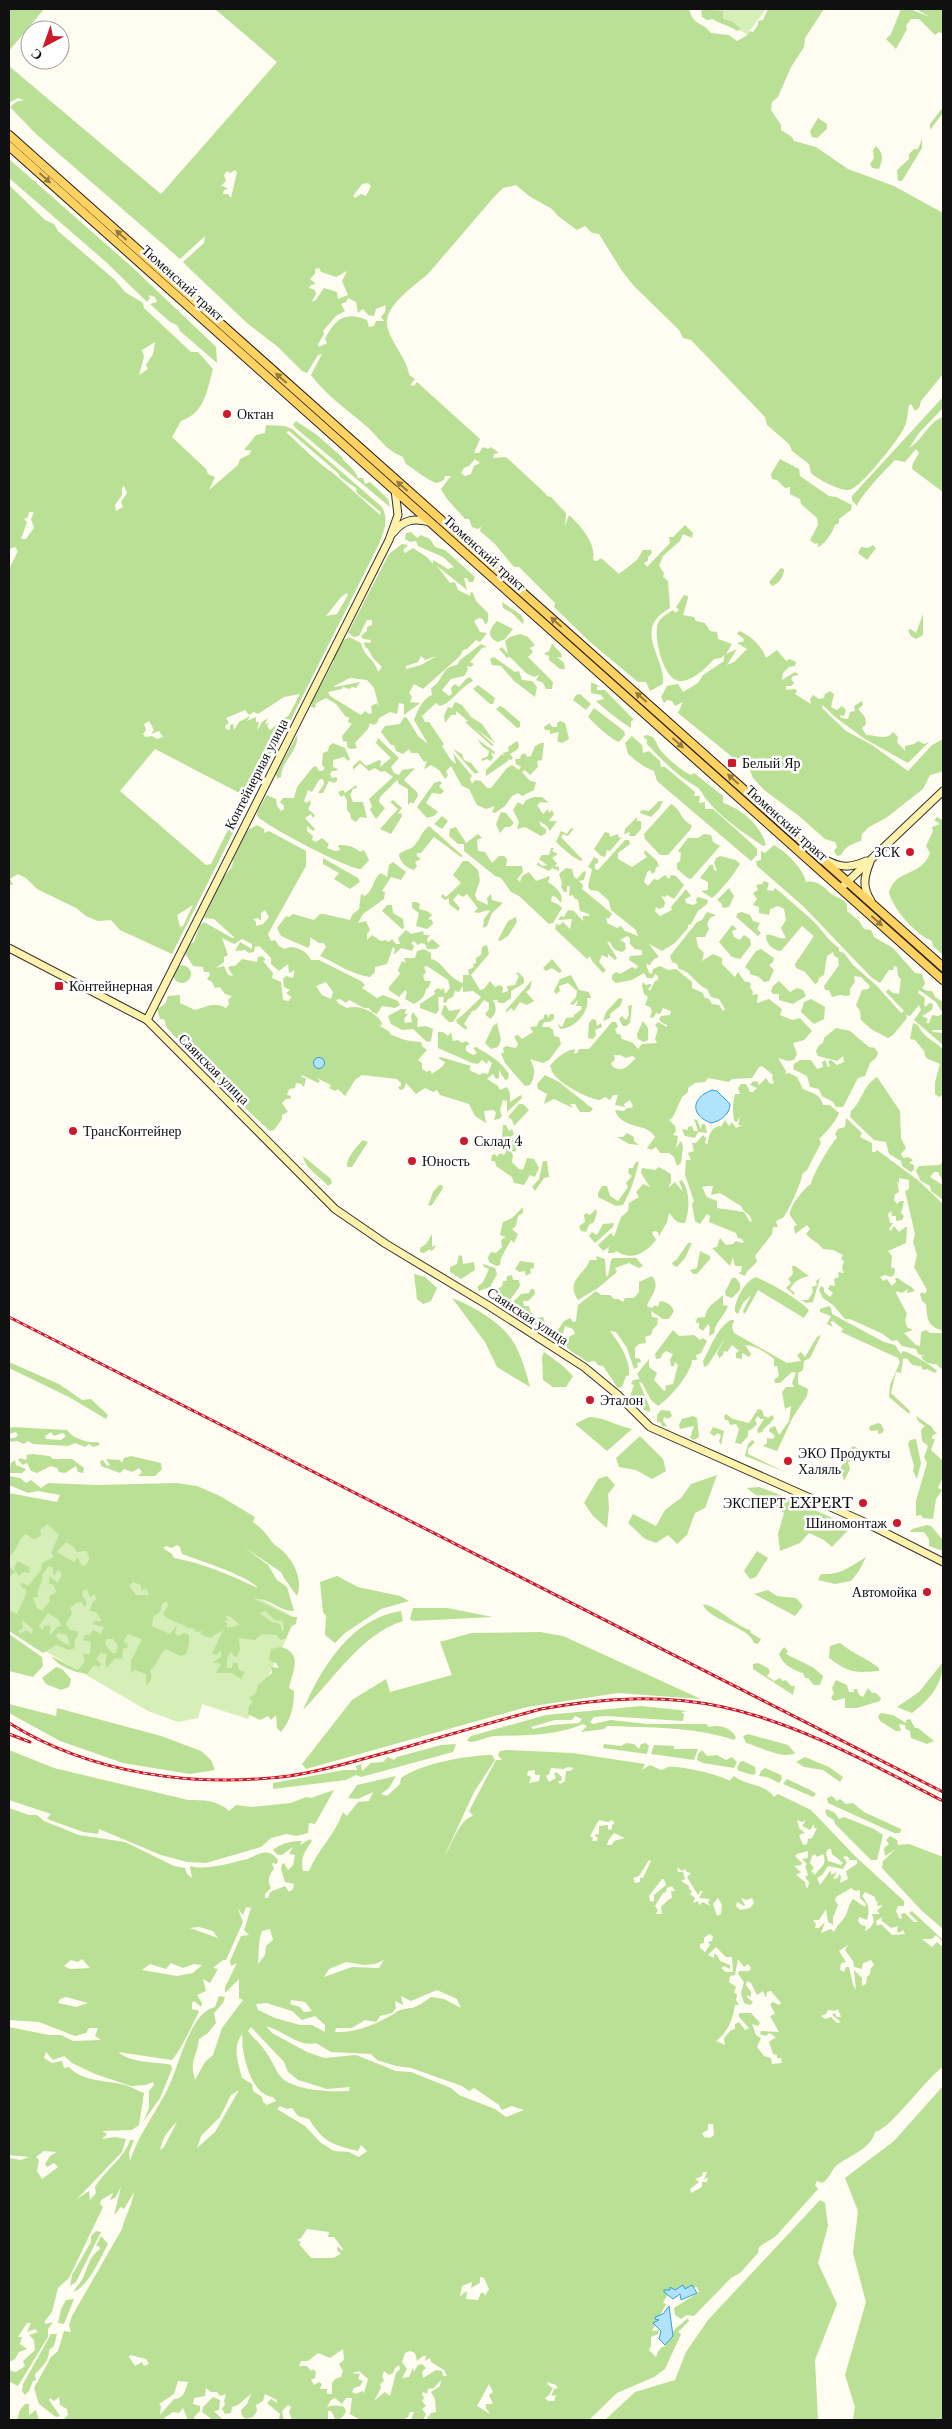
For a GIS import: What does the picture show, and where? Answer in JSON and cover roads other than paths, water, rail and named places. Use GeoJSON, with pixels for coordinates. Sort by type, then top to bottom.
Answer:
{"type":"FeatureCollection","features":[{"type":"Feature","properties":{"kind":"main road","name":"Тюменский тракт"},"geometry":{"type":"LineString","coordinates":[[9,135],[943,967]]}},
{"type":"Feature","properties":{"kind":"main road","name":"Тюменский тракт"},"geometry":{"type":"LineString","coordinates":[[9,146],[943,980]]}},
{"type":"Feature","properties":{"kind":"street","name":"Контейнерная улица"},"geometry":{"type":"LineString","coordinates":[[147,1020],[389,540],[398,515],[395,490]]}},
{"type":"Feature","properties":{"kind":"street","name":"Контейнерная улица"},"geometry":{"type":"LineString","coordinates":[[389,540],[398,527],[408,520],[420,520],[431,523]]}},
{"type":"Feature","properties":{"kind":"street"},"geometry":{"type":"LineString","coordinates":[[841,888],[943,791]]}},
{"type":"Feature","properties":{"kind":"street"},"geometry":{"type":"LineString","coordinates":[[822,858],[835,865],[846,867],[870,859]]}},
{"type":"Feature","properties":{"kind":"street"},"geometry":{"type":"LineString","coordinates":[[870,859],[864,876],[864,885],[872,903]]}},
{"type":"Feature","properties":{"kind":"street","name":"Саянская улица"},"geometry":{"type":"LineString","coordinates":[[9,948],[147,1020],[335,1209],[386,1244],[490,1306],[584,1367],[618,1395],[650,1427],[862,1521],[943,1562]]}},
{"type":"Feature","properties":{"kind":"water"},"geometry":{"type":"Polygon","coordinates":[[[317,1058],[321,1058],[324,1063],[323,1067],[317,1068],[314,1065],[314,1061],[317,1058]]]}},
{"type":"Feature","properties":{"kind":"water"},"geometry":{"type":"Polygon","coordinates":[[[712,1090],[717,1091],[730,1104],[730,1108],[718,1121],[711,1123],[699,1116],[696,1106],[700,1097],[712,1090]]]}},
{"type":"Feature","properties":{"kind":"water"},"geometry":{"type":"Polygon","coordinates":[[[683,2285],[685,2289],[692,2285],[697,2293],[681,2300],[680,2294],[673,2299],[664,2292],[664,2290],[670,2290],[670,2287],[675,2290],[683,2285]]]}},
{"type":"Feature","properties":{"kind":"water"},"geometry":{"type":"Polygon","coordinates":[[[669,2306],[673,2336],[665,2345],[659,2339],[661,2331],[653,2323],[659,2320],[655,2319],[655,2317],[663,2314],[669,2306]]]}},
{"type":"Feature","properties":{"kind":"railway"},"geometry":{"type":"LineString","coordinates":[[9,1317],[943,1792]]}},
{"type":"Feature","properties":{"kind":"railway"},"geometry":{"type":"LineString","coordinates":[[9,1723],[41,1740],[74,1754],[109,1765],[144,1773],[180,1778],[253,1779],[289,1776],[329,1768],[541,1709],[609,1700],[677,1700],[723,1707],[752,1714],[780,1724],[836,1747],[943,1801]]}},
{"type":"Feature","properties":{"kind":"railway"},"geometry":{"type":"LineString","coordinates":[[9,1734],[30,1742]]}},
{"type":"Feature","properties":{"kind":"place","name":"Октан"},"geometry":{"type":"Point","coordinates":[227,414]}},
{"type":"Feature","properties":{"kind":"place","name":"Белый Яр"},"geometry":{"type":"Point","coordinates":[732,763]}},
{"type":"Feature","properties":{"kind":"place","name":"ЗСК"},"geometry":{"type":"Point","coordinates":[910,852]}},
{"type":"Feature","properties":{"kind":"place","name":"Контейнерная"},"geometry":{"type":"Point","coordinates":[59,986]}},
{"type":"Feature","properties":{"kind":"place","name":"ТрансКонтейнер"},"geometry":{"type":"Point","coordinates":[73,1131]}},
{"type":"Feature","properties":{"kind":"place","name":"Склад 4"},"geometry":{"type":"Point","coordinates":[464,1141]}},
{"type":"Feature","properties":{"kind":"place","name":"Юность"},"geometry":{"type":"Point","coordinates":[412,1161]}},
{"type":"Feature","properties":{"kind":"place","name":"Эталон"},"geometry":{"type":"Point","coordinates":[590,1400]}},
{"type":"Feature","properties":{"kind":"place","name":"ЭКО Продукты Халяль"},"geometry":{"type":"Point","coordinates":[788,1461]}},
{"type":"Feature","properties":{"kind":"place","name":"ЭКСПЕРТ EXPERT"},"geometry":{"type":"Point","coordinates":[863,1503]}},
{"type":"Feature","properties":{"kind":"place","name":"Шиномонтаж"},"geometry":{"type":"Point","coordinates":[897,1523]}},
{"type":"Feature","properties":{"kind":"place","name":"Автомойка"},"geometry":{"type":"Point","coordinates":[927,1592]}}]}
